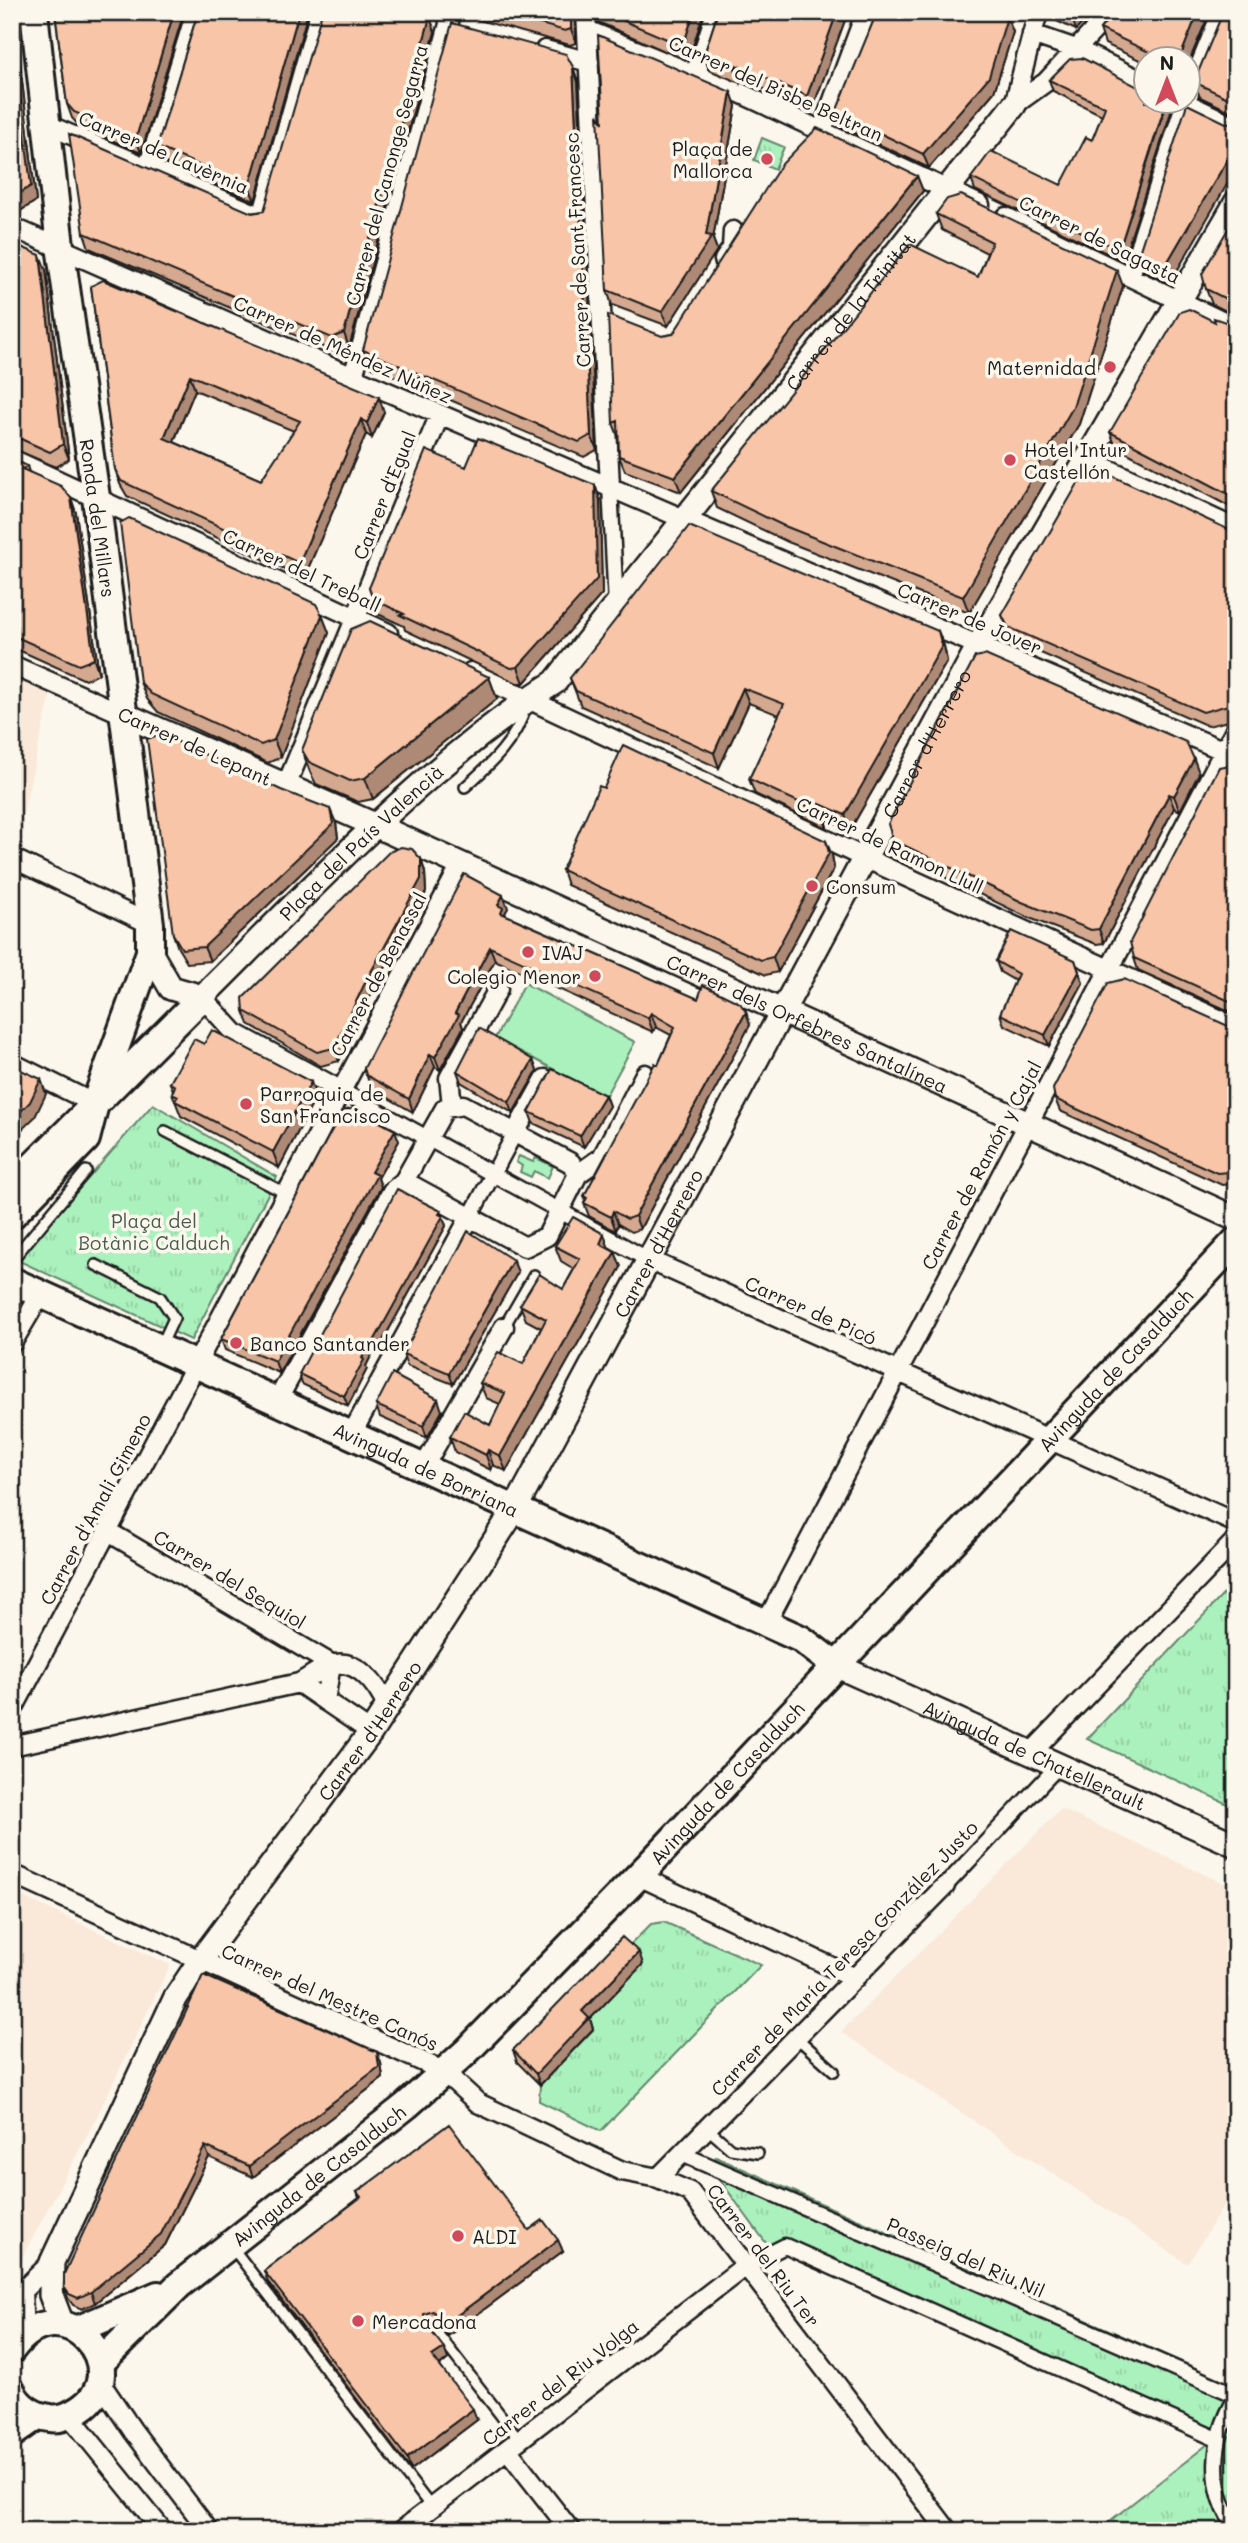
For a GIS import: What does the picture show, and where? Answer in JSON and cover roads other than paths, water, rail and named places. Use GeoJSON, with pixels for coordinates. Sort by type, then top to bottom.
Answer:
{"type":"FeatureCollection","features":[{"type":"Feature","properties":{"kind":"main road","name":"Ronda del Millars"},"geometry":{"type":"LineString","coordinates":[[12,1215],[86,1139],[95,1104],[150,952],[150,924],[96,497],[60,246],[34,12]]}},
{"type":"Feature","properties":{"kind":"main road"},"geometry":{"type":"LineString","coordinates":[[12,1187],[202,997]]}},
{"type":"Feature","properties":{"kind":"main road","name":"Avinguda de Casalduch"},"geometry":{"type":"LineString","coordinates":[[70,2416],[89,2403],[100,2372],[178,2285],[407,2105],[639,1876],[1236,1241]]}},
{"type":"Feature","properties":{"kind":"main road","name":"Avinguda de Borriana"},"geometry":{"type":"LineString","coordinates":[[12,1281],[801,1639],[835,1665]]}},
{"type":"Feature","properties":{"kind":"main road","name":"Avinguda de Casalduch"},"geometry":{"type":"LineString","coordinates":[[18,2341],[42,2324],[70,2327],[178,2285]]}},
{"type":"Feature","properties":{"kind":"main road"},"geometry":{"type":"LineString","coordinates":[[70,2327],[93,2343],[100,2372]]}},
{"type":"Feature","properties":{"kind":"main road"},"geometry":{"type":"LineString","coordinates":[[12,2392],[16,2401],[37,2416],[53,2419],[70,2416]]}},
{"type":"Feature","properties":{"kind":"main road"},"geometry":{"type":"LineString","coordinates":[[12,2434],[37,2416]]}},
{"type":"Feature","properties":{"kind":"street"},"geometry":{"type":"LineString","coordinates":[[148,168],[196,12]]}},
{"type":"Feature","properties":{"kind":"street","name":"Carrer de Lavèrnia"},"geometry":{"type":"LineString","coordinates":[[48,125],[262,217],[320,12]]}},
{"type":"Feature","properties":{"kind":"street"},"geometry":{"type":"LineString","coordinates":[[696,74],[716,12]]}},
{"type":"Feature","properties":{"kind":"street"},"geometry":{"type":"LineString","coordinates":[[822,130],[866,12]]}},
{"type":"Feature","properties":{"kind":"street","name":"Carrer de la Trinitat"},"geometry":{"type":"LineString","coordinates":[[1014,105],[1038,12]]}},
{"type":"Feature","properties":{"kind":"street","name":"Carrer de la Trinitat"},"geometry":{"type":"LineString","coordinates":[[529,699],[555,682],[1014,105],[1046,82],[1111,12]]}},
{"type":"Feature","properties":{"kind":"street"},"geometry":{"type":"LineString","coordinates":[[1202,61],[1222,12]]}},
{"type":"Feature","properties":{"kind":"street"},"geometry":{"type":"LineString","coordinates":[[428,18],[453,21]]}},
{"type":"Feature","properties":{"kind":"street","name":"Carrer del Canonge Segarra"},"geometry":{"type":"LineString","coordinates":[[353,377],[453,21]]}},
{"type":"Feature","properties":{"kind":"street","name":"Carrer del Bisbe Beltran"},"geometry":{"type":"LineString","coordinates":[[587,21],[947,189]]}},
{"type":"Feature","properties":{"kind":"street","name":"Carrer de Sant Francesc"},"geometry":{"type":"LineString","coordinates":[[587,21],[610,486]]}},
{"type":"Feature","properties":{"kind":"street"},"geometry":{"type":"LineString","coordinates":[[1032,34],[1076,49],[1132,76]]}},
{"type":"Feature","properties":{"kind":"street"},"geometry":{"type":"LineString","coordinates":[[525,45],[589,62]]}},
{"type":"Feature","properties":{"kind":"street"},"geometry":{"type":"LineString","coordinates":[[1202,110],[1236,127]]}},
{"type":"Feature","properties":{"kind":"street"},"geometry":{"type":"LineString","coordinates":[[1130,276],[1181,116]]}},
{"type":"Feature","properties":{"kind":"street","name":"Carrer de Sagasta"},"geometry":{"type":"LineString","coordinates":[[947,189],[1236,328]]}},
{"type":"Feature","properties":{"kind":"street","name":"Carrer d'Herrero"},"geometry":{"type":"LineString","coordinates":[[70,2327],[51,2295],[52,2262],[176,1997],[371,1732],[515,1509],[979,645],[1236,203]]}},
{"type":"Feature","properties":{"kind":"street"},"geometry":{"type":"LineString","coordinates":[[717,271],[732,248],[735,224]]}},
{"type":"Feature","properties":{"kind":"street","name":"Carrer de Méndez Núñez"},"geometry":{"type":"LineString","coordinates":[[12,227],[353,377],[610,486]]}},
{"type":"Feature","properties":{"kind":"street"},"geometry":{"type":"LineString","coordinates":[[602,313],[625,322]]}},
{"type":"Feature","properties":{"kind":"street","name":"Carrer d'Egual"},"geometry":{"type":"LineString","coordinates":[[286,786],[440,414]]}},
{"type":"Feature","properties":{"kind":"street","name":"Carrer del Treball"},"geometry":{"type":"LineString","coordinates":[[12,459],[403,640]]}},
{"type":"Feature","properties":{"kind":"street"},"geometry":{"type":"LineString","coordinates":[[1087,459],[1236,529]]}},
{"type":"Feature","properties":{"kind":"street"},"geometry":{"type":"LineString","coordinates":[[617,606],[610,486],[687,518]]}},
{"type":"Feature","properties":{"kind":"street","name":"Carrer de Jover"},"geometry":{"type":"LineString","coordinates":[[687,518],[1230,753]]}},
{"type":"Feature","properties":{"kind":"street"},"geometry":{"type":"LineString","coordinates":[[450,662],[529,699]]}},
{"type":"Feature","properties":{"kind":"street","name":"Carrer de Lepant"},"geometry":{"type":"LineString","coordinates":[[12,665],[377,826]]}},
{"type":"Feature","properties":{"kind":"street","name":"Plaça del País Valencià"},"geometry":{"type":"LineString","coordinates":[[202,997],[400,803],[529,699]]}},
{"type":"Feature","properties":{"kind":"street","name":"Carrer de Ramon Llull"},"geometry":{"type":"LineString","coordinates":[[529,699],[865,858],[1236,1027]]}},
{"type":"Feature","properties":{"kind":"street","name":"Carrer de Ramón y Cajal"},"geometry":{"type":"LineString","coordinates":[[766,1623],[1109,969],[1230,753],[1236,728]]}},
{"type":"Feature","properties":{"kind":"street","name":"Carrer dels Orfebres Santalínea"},"geometry":{"type":"LineString","coordinates":[[377,826],[1236,1219]]}},
{"type":"Feature","properties":{"kind":"street"},"geometry":{"type":"LineString","coordinates":[[12,858],[150,924]]}},
{"type":"Feature","properties":{"kind":"street","name":"Carrer de Benassal"},"geometry":{"type":"LineString","coordinates":[[197,1365],[461,864]]}},
{"type":"Feature","properties":{"kind":"street"},"geometry":{"type":"LineString","coordinates":[[150,952],[171,988],[202,997],[235,1033],[340,1090]]}},
{"type":"Feature","properties":{"kind":"street"},"geometry":{"type":"LineString","coordinates":[[452,1105],[449,1078],[498,989]]}},
{"type":"Feature","properties":{"kind":"street"},"geometry":{"type":"LineString","coordinates":[[12,1063],[95,1104]]}},
{"type":"Feature","properties":{"kind":"street"},"geometry":{"type":"LineString","coordinates":[[404,1181],[525,1247],[547,1236],[578,1174],[602,1157],[645,1074]]}},
{"type":"Feature","properties":{"kind":"street"},"geometry":{"type":"LineString","coordinates":[[351,1435],[545,1079]]}},
{"type":"Feature","properties":{"kind":"street","name":"Carrer de Picó"},"geometry":{"type":"LineString","coordinates":[[340,1090],[649,1260],[1236,1523]]}},
{"type":"Feature","properties":{"kind":"street"},"geometry":{"type":"LineString","coordinates":[[276,1401],[392,1191],[404,1181],[444,1108],[463,1105],[571,1163],[578,1174]]}},
{"type":"Feature","properties":{"kind":"street"},"geometry":{"type":"LineString","coordinates":[[12,1343],[41,1294]]}},
{"type":"Feature","properties":{"kind":"street"},"geometry":{"type":"LineString","coordinates":[[423,1468],[504,1327]]}},
{"type":"Feature","properties":{"kind":"street","name":"Carrer d'Amali Gimeno"},"geometry":{"type":"LineString","coordinates":[[12,1711],[197,1365]]}},
{"type":"Feature","properties":{"kind":"street","name":"Carrer del Sequiol"},"geometry":{"type":"LineString","coordinates":[[107,1531],[331,1664],[356,1668],[377,1686],[387,1707]]}},
{"type":"Feature","properties":{"kind":"street"},"geometry":{"type":"LineString","coordinates":[[1031,1753],[1236,1540]]}},
{"type":"Feature","properties":{"kind":"street"},"geometry":{"type":"LineString","coordinates":[[12,1746],[299,1683],[331,1664]]}},
{"type":"Feature","properties":{"kind":"street"},"geometry":{"type":"LineString","coordinates":[[325,1701],[331,1664]]}},
{"type":"Feature","properties":{"kind":"street","name":"Avinguda de Chatellerault"},"geometry":{"type":"LineString","coordinates":[[835,1665],[1236,1845]]}},
{"type":"Feature","properties":{"kind":"street"},"geometry":{"type":"LineString","coordinates":[[299,1683],[371,1732]]}},
{"type":"Feature","properties":{"kind":"street","name":"Carrer de María Teresa González Justo"},"geometry":{"type":"LineString","coordinates":[[659,2178],[945,1886],[1059,1765]]}},
{"type":"Feature","properties":{"kind":"street","name":"Carrer del Mestre Canós"},"geometry":{"type":"LineString","coordinates":[[12,1874],[443,2071]]}},
{"type":"Feature","properties":{"kind":"street"},"geometry":{"type":"LineString","coordinates":[[639,1876],[855,1978]]}},
{"type":"Feature","properties":{"kind":"street","name":"Carrer del Riu Ter"},"geometry":{"type":"LineString","coordinates":[[443,2071],[478,2103],[621,2171],[659,2178],[690,2192],[948,2531]]}},
{"type":"Feature","properties":{"kind":"street","name":"Passeig del Riu Nil"},"geometry":{"type":"LineString","coordinates":[[682,2154],[1236,2396],[1231,2416],[1217,2439],[1215,2478],[1226,2515],[1236,2528]]}},
{"type":"Feature","properties":{"kind":"street"},"geometry":{"type":"LineString","coordinates":[[745,2266],[785,2246],[1217,2439]]}},
{"type":"Feature","properties":{"kind":"street","name":"Carrer d'Herrero"},"geometry":{"type":"LineString","coordinates":[[17,2289],[52,2262]]}},
{"type":"Feature","properties":{"kind":"street","name":"Carrer del Riu Volga"},"geometry":{"type":"LineString","coordinates":[[401,2531],[745,2266]]}},
{"type":"Feature","properties":{"kind":"street"},"geometry":{"type":"LineString","coordinates":[[17,2289],[18,2341]]}},
{"type":"Feature","properties":{"kind":"street"},"geometry":{"type":"LineString","coordinates":[[100,2372],[132,2431],[209,2531]]}},
{"type":"Feature","properties":{"kind":"street"},"geometry":{"type":"LineString","coordinates":[[70,2416],[163,2531]]}},
{"type":"Feature","properties":{"kind":"street"},"geometry":{"type":"LineString","coordinates":[[513,2444],[571,2531]]}},
{"type":"Feature","properties":{"kind":"lane"},"geometry":{"type":"LineString","coordinates":[[465,787],[494,761],[520,727],[529,699]]}},
{"type":"Feature","properties":{"kind":"lane"},"geometry":{"type":"LineString","coordinates":[[166,1131],[285,1194]]}},
{"type":"Feature","properties":{"kind":"lane"},"geometry":{"type":"LineString","coordinates":[[12,1260],[86,1171]]}},
{"type":"Feature","properties":{"kind":"lane"},"geometry":{"type":"LineString","coordinates":[[96,1265],[160,1297],[174,1318],[160,1348]]}},
{"type":"Feature","properties":{"kind":"lane"},"geometry":{"type":"LineString","coordinates":[[504,1327],[534,1275]]}},
{"type":"Feature","properties":{"kind":"lane"},"geometry":{"type":"LineString","coordinates":[[796,2037],[834,2071]]}},
{"type":"Feature","properties":{"kind":"lane"},"geometry":{"type":"LineString","coordinates":[[707,2128],[731,2148],[758,2153]]}},
{"type":"Feature","properties":{"kind":"lane"},"geometry":{"type":"LineString","coordinates":[[230,2245],[431,2507]]}},
{"type":"Feature","properties":{"kind":"lane"},"geometry":{"type":"LineString","coordinates":[[434,2329],[513,2444]]}},
{"type":"Feature","properties":{"kind":"place","name":"Plaça de Mallorca"},"geometry":{"type":"Point","coordinates":[767,159]}},
{"type":"Feature","properties":{"kind":"place","name":"Maternidad"},"geometry":{"type":"Point","coordinates":[1110,367]}},
{"type":"Feature","properties":{"kind":"place","name":"Hotel Intur Castellón"},"geometry":{"type":"Point","coordinates":[1010,460]}},
{"type":"Feature","properties":{"kind":"place","name":"Consum"},"geometry":{"type":"Point","coordinates":[812,886]}},
{"type":"Feature","properties":{"kind":"place","name":"IVAJ"},"geometry":{"type":"Point","coordinates":[528,952]}},
{"type":"Feature","properties":{"kind":"place","name":"Colegio Menor"},"geometry":{"type":"Point","coordinates":[595,976]}},
{"type":"Feature","properties":{"kind":"place","name":"Parroquia de San Francisco"},"geometry":{"type":"Point","coordinates":[246,1104]}},
{"type":"Feature","properties":{"kind":"place","name":"Banco Santander"},"geometry":{"type":"Point","coordinates":[236,1343]}},
{"type":"Feature","properties":{"kind":"place","name":"ALDI"},"geometry":{"type":"Point","coordinates":[458,2236]}},
{"type":"Feature","properties":{"kind":"place","name":"Mercadona"},"geometry":{"type":"Point","coordinates":[358,2321]}},
{"type":"Feature","properties":{"kind":"park label","name":"Plaça del Botànic Calduch"},"geometry":{"type":"Point","coordinates":[154,1231]}}]}
